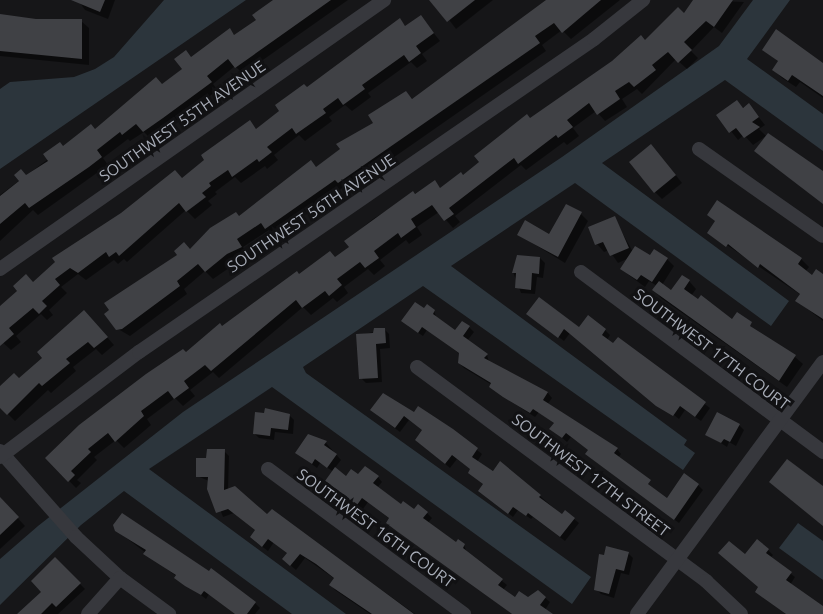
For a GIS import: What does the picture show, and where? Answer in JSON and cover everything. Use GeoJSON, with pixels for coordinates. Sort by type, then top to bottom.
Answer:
{"type":"FeatureCollection","features":[{"type":"Feature","properties":{"kind":"street","name":"SOUTHWEST 55TH AVENUE"},"geometry":{"type":"LineString","coordinates":[[0,269],[384,0]]}},
{"type":"Feature","properties":{"kind":"street","name":"SOUTHWEST 56TH AVENUE"},"geometry":{"type":"LineString","coordinates":[[1,454],[139,352],[594,39],[643,0]]}},
{"type":"Feature","properties":{"kind":"street"},"geometry":{"type":"LineString","coordinates":[[699,149],[823,236]]}},
{"type":"Feature","properties":{"kind":"street","name":"SOUTHWEST 17TH COURT"},"geometry":{"type":"LineString","coordinates":[[581,272],[823,452]]}},
{"type":"Feature","properties":{"kind":"street"},"geometry":{"type":"LineString","coordinates":[[637,614],[823,362]]}},
{"type":"Feature","properties":{"kind":"street","name":"SOUTHWEST 17TH STREET"},"geometry":{"type":"LineString","coordinates":[[417,367],[676,559],[741,614]]}},
{"type":"Feature","properties":{"kind":"street"},"geometry":{"type":"LineString","coordinates":[[1,454],[76,537],[120,578],[169,614]]}},
{"type":"Feature","properties":{"kind":"street","name":"SOUTHWEST 16TH COURT"},"geometry":{"type":"LineString","coordinates":[[268,470],[464,614]]}},
{"type":"Feature","properties":{"kind":"street"},"geometry":{"type":"LineString","coordinates":[[88,614],[120,578]]}},
{"type":"Feature","properties":{"kind":"shaded area"},"geometry":{"type":"Polygon","coordinates":[[[164,0],[246,0],[0,169],[0,89],[10,82],[74,77],[95,69],[114,57],[164,0]]]}},
{"type":"Feature","properties":{"kind":"shaded area"},"geometry":{"type":"Polygon","coordinates":[[[753,0],[790,0],[747,59],[823,114],[823,151],[725,80],[602,163],[789,301],[771,326],[575,183],[451,266],[687,440],[684,445],[695,453],[683,470],[423,286],[303,367],[306,373],[591,577],[572,604],[272,387],[149,469],[346,614],[292,614],[124,491],[81,525],[0,605],[0,559],[38,526],[183,412],[562,157],[719,46],[753,0]]]}},
{"type":"Feature","properties":{"kind":"shaded area"},"geometry":{"type":"Polygon","coordinates":[[[798,523],[823,541],[823,580],[779,548],[798,523]]]}},
{"type":"Feature","properties":{"kind":"building"},"geometry":{"type":"Polygon","coordinates":[[[71,0],[105,0],[100,12],[71,0]]]}},
{"type":"Feature","properties":{"kind":"building"},"geometry":{"type":"Polygon","coordinates":[[[273,0],[331,0],[235,68],[228,59],[207,76],[212,82],[143,132],[136,124],[122,135],[120,132],[97,150],[102,157],[89,167],[29,208],[25,203],[0,224],[0,196],[19,181],[14,175],[21,169],[26,175],[48,161],[43,154],[60,142],[63,146],[91,124],[95,129],[156,77],[162,84],[182,69],[174,59],[186,50],[191,57],[230,28],[234,35],[256,20],[252,15],[273,0]]]}},
{"type":"Feature","properties":{"kind":"building"},"geometry":{"type":"Polygon","coordinates":[[[429,0],[475,0],[447,22],[429,0]]]}},
{"type":"Feature","properties":{"kind":"building"},"geometry":{"type":"Polygon","coordinates":[[[546,0],[601,0],[562,33],[554,23],[535,36],[540,43],[338,183],[335,180],[265,229],[261,223],[237,239],[242,247],[227,254],[205,272],[198,264],[177,281],[180,286],[122,329],[116,330],[104,314],[109,310],[104,303],[177,255],[174,251],[184,242],[190,249],[210,228],[236,212],[239,216],[311,160],[316,167],[340,149],[336,144],[373,123],[368,115],[406,91],[412,99],[546,0]]]}},
{"type":"Feature","properties":{"kind":"building"},"geometry":{"type":"Polygon","coordinates":[[[693,0],[733,0],[714,27],[706,21],[684,42],[692,50],[678,63],[668,52],[652,65],[656,70],[634,87],[629,82],[615,91],[620,99],[597,115],[589,103],[567,120],[573,127],[558,138],[556,135],[518,164],[514,158],[449,208],[454,214],[444,221],[432,205],[411,219],[416,227],[401,238],[398,233],[374,251],[379,258],[365,268],[360,262],[337,279],[342,285],[329,296],[325,291],[302,308],[296,300],[211,371],[205,365],[184,381],[189,388],[174,399],[168,391],[141,411],[144,416],[115,442],[108,433],[88,449],[91,452],[71,471],[75,475],[68,482],[45,458],[79,425],[146,374],[183,349],[186,352],[220,323],[222,326],[297,271],[299,274],[330,251],[335,257],[349,247],[344,241],[413,191],[415,194],[435,180],[440,188],[461,172],[463,175],[479,162],[474,156],[527,114],[530,118],[612,61],[641,35],[645,40],[678,7],[684,13],[693,0]]]}},
{"type":"Feature","properties":{"kind":"building"},"geometry":{"type":"Polygon","coordinates":[[[0,14],[36,19],[82,19],[82,59],[0,51],[0,14]]]}},
{"type":"Feature","properties":{"kind":"building"},"geometry":{"type":"Polygon","coordinates":[[[421,15],[434,33],[416,46],[421,53],[409,62],[404,55],[362,85],[365,89],[343,105],[338,98],[323,109],[326,113],[296,134],[292,128],[267,147],[272,152],[259,162],[257,159],[232,177],[228,170],[209,183],[211,186],[202,193],[206,197],[186,212],[179,203],[119,256],[116,252],[109,257],[106,252],[78,273],[70,268],[55,279],[60,285],[42,301],[47,306],[39,314],[33,308],[9,328],[14,334],[0,346],[0,306],[17,291],[13,286],[26,274],[33,282],[55,262],[52,258],[121,213],[175,170],[182,178],[204,160],[201,155],[250,120],[256,129],[279,111],[275,105],[304,84],[307,87],[400,18],[405,26],[421,15]]]}},
{"type":"Feature","properties":{"kind":"building"},"geometry":{"type":"Polygon","coordinates":[[[776,29],[823,63],[823,96],[792,75],[788,81],[772,70],[778,61],[762,50],[776,29]]]}},
{"type":"Feature","properties":{"kind":"building"},"geometry":{"type":"Polygon","coordinates":[[[737,100],[743,108],[749,103],[759,117],[752,122],[760,127],[744,138],[736,128],[729,133],[716,115],[737,100]]]}},
{"type":"Feature","properties":{"kind":"building"},"geometry":{"type":"Polygon","coordinates":[[[768,133],[823,171],[823,204],[754,151],[768,133]]]}},
{"type":"Feature","properties":{"kind":"building"},"geometry":{"type":"Polygon","coordinates":[[[651,144],[676,175],[654,193],[629,162],[651,144]]]}},
{"type":"Feature","properties":{"kind":"building"},"geometry":{"type":"Polygon","coordinates":[[[717,200],[802,258],[798,264],[812,275],[816,269],[823,274],[823,319],[795,301],[800,294],[760,264],[758,268],[728,244],[726,247],[707,233],[715,221],[707,215],[717,200]]]}},
{"type":"Feature","properties":{"kind":"building"},"geometry":{"type":"Polygon","coordinates":[[[566,204],[582,212],[558,257],[517,235],[525,220],[549,234],[566,204]]]}},
{"type":"Feature","properties":{"kind":"building"},"geometry":{"type":"Polygon","coordinates":[[[615,216],[629,248],[610,256],[603,242],[595,245],[588,227],[615,216]]]}},
{"type":"Feature","properties":{"kind":"building"},"geometry":{"type":"Polygon","coordinates":[[[635,246],[650,255],[654,249],[668,258],[652,282],[641,275],[637,280],[620,269],[635,246]]]}},
{"type":"Feature","properties":{"kind":"building"},"geometry":{"type":"Polygon","coordinates":[[[517,255],[540,257],[539,274],[532,273],[531,290],[515,288],[516,273],[512,273],[517,255]]]}},
{"type":"Feature","properties":{"kind":"building"},"geometry":{"type":"Polygon","coordinates":[[[682,275],[690,280],[684,289],[698,299],[701,295],[732,319],[737,312],[752,322],[750,326],[796,355],[779,381],[652,290],[659,281],[671,290],[682,275]]]}},
{"type":"Feature","properties":{"kind":"building"},"geometry":{"type":"Polygon","coordinates":[[[539,297],[579,327],[588,315],[606,329],[602,335],[613,343],[618,337],[706,402],[695,417],[680,406],[673,416],[656,406],[564,329],[558,338],[526,314],[539,297]]]}},
{"type":"Feature","properties":{"kind":"building"},"geometry":{"type":"Polygon","coordinates":[[[415,302],[424,308],[427,304],[435,310],[433,314],[455,330],[462,321],[470,326],[463,336],[488,354],[484,358],[548,392],[543,400],[618,448],[614,453],[651,480],[648,484],[667,498],[684,473],[699,484],[674,520],[585,454],[588,450],[566,433],[562,438],[549,429],[554,423],[533,409],[530,413],[503,397],[489,387],[491,383],[458,363],[459,353],[422,327],[418,333],[401,321],[415,302]]]}},
{"type":"Feature","properties":{"kind":"building"},"geometry":{"type":"Polygon","coordinates":[[[84,310],[108,337],[94,348],[88,342],[66,359],[70,363],[42,386],[39,383],[7,415],[0,408],[0,386],[14,373],[19,378],[42,358],[37,352],[84,310]]]}},
{"type":"Feature","properties":{"kind":"building"},"geometry":{"type":"Polygon","coordinates":[[[374,328],[385,328],[386,343],[376,344],[378,378],[359,379],[356,334],[373,333],[374,328]]]}},
{"type":"Feature","properties":{"kind":"building"},"geometry":{"type":"Polygon","coordinates":[[[383,393],[414,412],[418,406],[478,448],[472,457],[493,471],[500,461],[541,495],[539,497],[562,514],[565,510],[575,518],[560,537],[528,513],[526,516],[513,507],[508,514],[478,491],[483,484],[468,473],[470,469],[452,455],[445,464],[415,440],[422,430],[404,416],[395,428],[370,410],[383,393]]]}},
{"type":"Feature","properties":{"kind":"building"},"geometry":{"type":"Polygon","coordinates":[[[265,408],[290,414],[288,430],[271,428],[270,436],[253,434],[255,412],[264,413],[265,408]]]}},
{"type":"Feature","properties":{"kind":"building"},"geometry":{"type":"Polygon","coordinates":[[[717,412],[740,424],[730,442],[724,439],[721,443],[705,435],[717,412]]]}},
{"type":"Feature","properties":{"kind":"building"},"geometry":{"type":"Polygon","coordinates":[[[308,434],[327,441],[324,445],[337,454],[327,468],[315,459],[312,464],[295,453],[308,434]]]}},
{"type":"Feature","properties":{"kind":"building"},"geometry":{"type":"Polygon","coordinates":[[[207,449],[225,449],[224,490],[235,486],[267,514],[272,509],[414,614],[372,614],[329,585],[334,578],[316,564],[300,554],[290,566],[282,559],[287,553],[268,539],[262,547],[250,537],[255,530],[228,509],[216,513],[207,489],[208,477],[196,477],[196,458],[206,458],[207,449]]]}},
{"type":"Feature","properties":{"kind":"building"},"geometry":{"type":"Polygon","coordinates":[[[787,459],[823,486],[823,526],[769,482],[787,459]]]}},
{"type":"Feature","properties":{"kind":"building"},"geometry":{"type":"Polygon","coordinates":[[[365,466],[379,476],[373,483],[401,504],[403,501],[414,509],[418,504],[428,512],[423,518],[456,542],[458,539],[465,544],[463,548],[503,579],[498,585],[515,597],[519,591],[528,597],[538,590],[546,597],[540,605],[553,614],[512,614],[386,523],[389,518],[362,498],[357,505],[325,481],[335,467],[346,476],[351,469],[358,474],[365,466]]]}},
{"type":"Feature","properties":{"kind":"building"},"geometry":{"type":"Polygon","coordinates":[[[0,497],[19,517],[0,535],[0,497]]]}},
{"type":"Feature","properties":{"kind":"building"},"geometry":{"type":"Polygon","coordinates":[[[122,513],[209,571],[211,568],[256,602],[247,614],[235,614],[204,591],[201,595],[185,586],[174,578],[176,575],[143,554],[146,550],[115,531],[113,525],[122,513]]]}},
{"type":"Feature","properties":{"kind":"building"},"geometry":{"type":"Polygon","coordinates":[[[757,539],[769,549],[766,553],[792,572],[786,580],[823,606],[823,614],[786,614],[755,592],[758,587],[718,553],[729,541],[745,554],[757,539]]]}},
{"type":"Feature","properties":{"kind":"building"},"geometry":{"type":"Polygon","coordinates":[[[606,546],[629,552],[624,571],[616,569],[609,594],[594,590],[599,554],[604,555],[606,546]]]}},
{"type":"Feature","properties":{"kind":"building"},"geometry":{"type":"Polygon","coordinates":[[[55,557],[81,583],[56,607],[52,603],[41,614],[17,614],[41,592],[31,581],[55,557]]]}}]}
